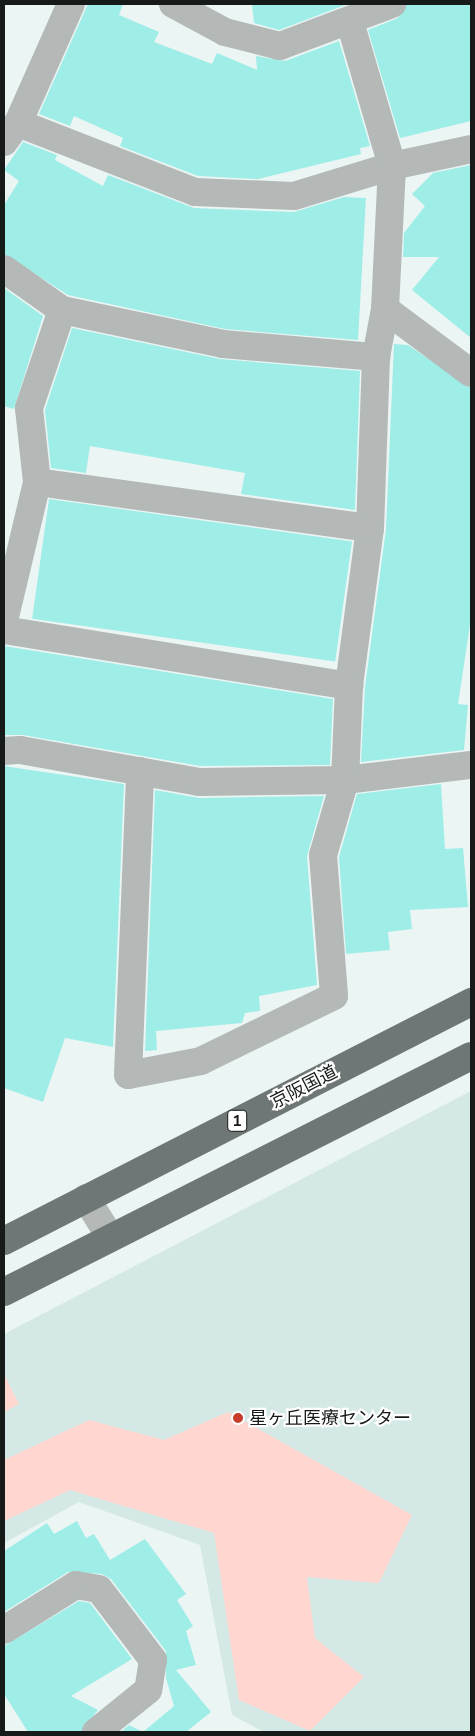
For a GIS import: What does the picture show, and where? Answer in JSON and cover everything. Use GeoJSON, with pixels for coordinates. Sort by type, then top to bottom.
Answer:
{"type":"FeatureCollection","features":[{"type":"Feature","properties":{"kind":"highway","name":"京阪国道"},"geometry":{"type":"LineString","coordinates":[[4,1241],[471,1002]]}},
{"type":"Feature","properties":{"kind":"highway"},"geometry":{"type":"LineString","coordinates":[[4,1292],[471,1056]]}},
{"type":"Feature","properties":{"kind":"street"},"geometry":{"type":"LineString","coordinates":[[71,4],[11,132],[195,192],[294,196],[392,166],[471,149]]}},
{"type":"Feature","properties":{"kind":"street"},"geometry":{"type":"LineString","coordinates":[[173,4],[225,32],[280,46],[350,22],[392,4]]}},
{"type":"Feature","properties":{"kind":"street"},"geometry":{"type":"LineString","coordinates":[[140,771],[128,1075],[201,1061],[334,996],[323,855],[345,780],[349,686],[370,528],[376,357],[385,309],[392,166],[350,22]]}},
{"type":"Feature","properties":{"kind":"street"},"geometry":{"type":"LineString","coordinates":[[4,269],[62,310],[223,344],[376,357]]}},
{"type":"Feature","properties":{"kind":"street"},"geometry":{"type":"LineString","coordinates":[[385,309],[471,373]]}},
{"type":"Feature","properties":{"kind":"street"},"geometry":{"type":"LineString","coordinates":[[4,621],[37,482],[29,408],[62,310]]}},
{"type":"Feature","properties":{"kind":"street"},"geometry":{"type":"LineString","coordinates":[[37,482],[370,528]]}},
{"type":"Feature","properties":{"kind":"street"},"geometry":{"type":"LineString","coordinates":[[4,630],[349,686]]}},
{"type":"Feature","properties":{"kind":"street"},"geometry":{"type":"LineString","coordinates":[[4,751],[20,750],[199,782],[345,780],[471,765]]}},
{"type":"Feature","properties":{"kind":"street"},"geometry":{"type":"LineString","coordinates":[[86,1198],[110,1237]]}},
{"type":"Feature","properties":{"kind":"street"},"geometry":{"type":"LineString","coordinates":[[4,1630],[76,1585],[99,1588],[152,1660],[148,1690],[96,1732]]}},
{"type":"Feature","properties":{"kind":"shaded area","name":"星ヶ丘医療センター"},"geometry":{"type":"Polygon","coordinates":[[[471,1091],[471,1732],[264,1732],[232,1715],[200,1545],[79,1502],[4,1543],[4,1334],[471,1091]]]}},
{"type":"Feature","properties":{"kind":"shaded area"},"geometry":{"type":"Polygon","coordinates":[[[4,1374],[19,1404],[4,1412],[4,1374]]]}},
{"type":"Feature","properties":{"kind":"shaded area"},"geometry":{"type":"Polygon","coordinates":[[[228,1412],[412,1515],[379,1583],[307,1577],[315,1638],[364,1677],[310,1731],[239,1700],[214,1533],[70,1490],[4,1521],[4,1460],[89,1420],[164,1440],[228,1412]]]}},
{"type":"Feature","properties":{"kind":"building"},"geometry":{"type":"Polygon","coordinates":[[[88,4],[123,4],[119,15],[159,32],[154,42],[212,64],[217,53],[257,70],[256,56],[285,61],[339,41],[370,146],[360,148],[361,154],[258,179],[198,176],[120,146],[123,138],[74,116],[70,126],[39,114],[88,4]]]}},
{"type":"Feature","properties":{"kind":"building"},"geometry":{"type":"Polygon","coordinates":[[[252,4],[348,4],[279,30],[254,23],[252,4]]]}},
{"type":"Feature","properties":{"kind":"building"},"geometry":{"type":"Polygon","coordinates":[[[407,4],[471,4],[471,121],[400,138],[368,30],[398,18],[407,4]]]}},
{"type":"Feature","properties":{"kind":"building"},"geometry":{"type":"Polygon","coordinates":[[[23,142],[57,155],[55,160],[103,186],[108,175],[194,208],[294,212],[344,197],[366,198],[358,340],[225,329],[68,295],[4,254],[4,205],[19,181],[4,170],[23,142]]]}},
{"type":"Feature","properties":{"kind":"building"},"geometry":{"type":"Polygon","coordinates":[[[471,165],[471,338],[412,290],[439,257],[403,257],[404,233],[425,206],[412,194],[433,173],[471,165]]]}},
{"type":"Feature","properties":{"kind":"building"},"geometry":{"type":"Polygon","coordinates":[[[4,288],[43,316],[14,409],[4,406],[4,288]]]}},
{"type":"Feature","properties":{"kind":"building"},"geometry":{"type":"Polygon","coordinates":[[[72,328],[220,359],[360,371],[355,510],[241,494],[245,473],[90,446],[86,473],[51,468],[45,410],[72,328]]]}},
{"type":"Feature","properties":{"kind":"building"},"geometry":{"type":"Polygon","coordinates":[[[394,344],[408,345],[471,388],[471,618],[458,704],[468,705],[464,750],[361,762],[365,687],[386,529],[394,344]]]}},
{"type":"Feature","properties":{"kind":"building"},"geometry":{"type":"Polygon","coordinates":[[[49,499],[352,542],[335,661],[32,619],[49,499]]]}},
{"type":"Feature","properties":{"kind":"building"},"geometry":{"type":"Polygon","coordinates":[[[4,646],[333,699],[330,765],[200,766],[23,735],[4,735],[4,646]]]}},
{"type":"Feature","properties":{"kind":"building"},"geometry":{"type":"Polygon","coordinates":[[[4,766],[124,784],[113,1047],[65,1038],[43,1102],[4,1088],[4,766]]]}},
{"type":"Feature","properties":{"kind":"building"},"geometry":{"type":"Polygon","coordinates":[[[441,784],[445,849],[463,848],[468,907],[410,910],[412,929],[388,932],[390,950],[346,954],[339,857],[357,794],[441,784]]]}},
{"type":"Feature","properties":{"kind":"building"},"geometry":{"type":"Polygon","coordinates":[[[155,790],[199,798],[324,796],[307,856],[317,985],[259,996],[260,1011],[245,1013],[242,1023],[156,1031],[157,1050],[145,1051],[155,790]]]}},
{"type":"Feature","properties":{"kind":"building"},"geometry":{"type":"Polygon","coordinates":[[[77,1521],[86,1538],[94,1534],[110,1560],[145,1539],[186,1594],[177,1600],[193,1626],[186,1631],[196,1665],[176,1670],[211,1712],[186,1732],[143,1732],[174,1706],[166,1678],[166,1651],[111,1579],[102,1574],[68,1572],[4,1612],[4,1551],[47,1523],[54,1534],[77,1521]]]}},
{"type":"Feature","properties":{"kind":"building"},"geometry":{"type":"Polygon","coordinates":[[[79,1601],[90,1603],[132,1659],[71,1696],[98,1710],[81,1732],[28,1732],[4,1694],[4,1646],[79,1601]]]}},
{"type":"Feature","properties":{"kind":"building"},"geometry":{"type":"Polygon","coordinates":[[[129,1725],[143,1732],[121,1732],[129,1725]]]}},
{"type":"Feature","properties":{"kind":"place","name":"星ヶ丘医療センター"},"geometry":{"type":"Point","coordinates":[238,1418]}}]}
